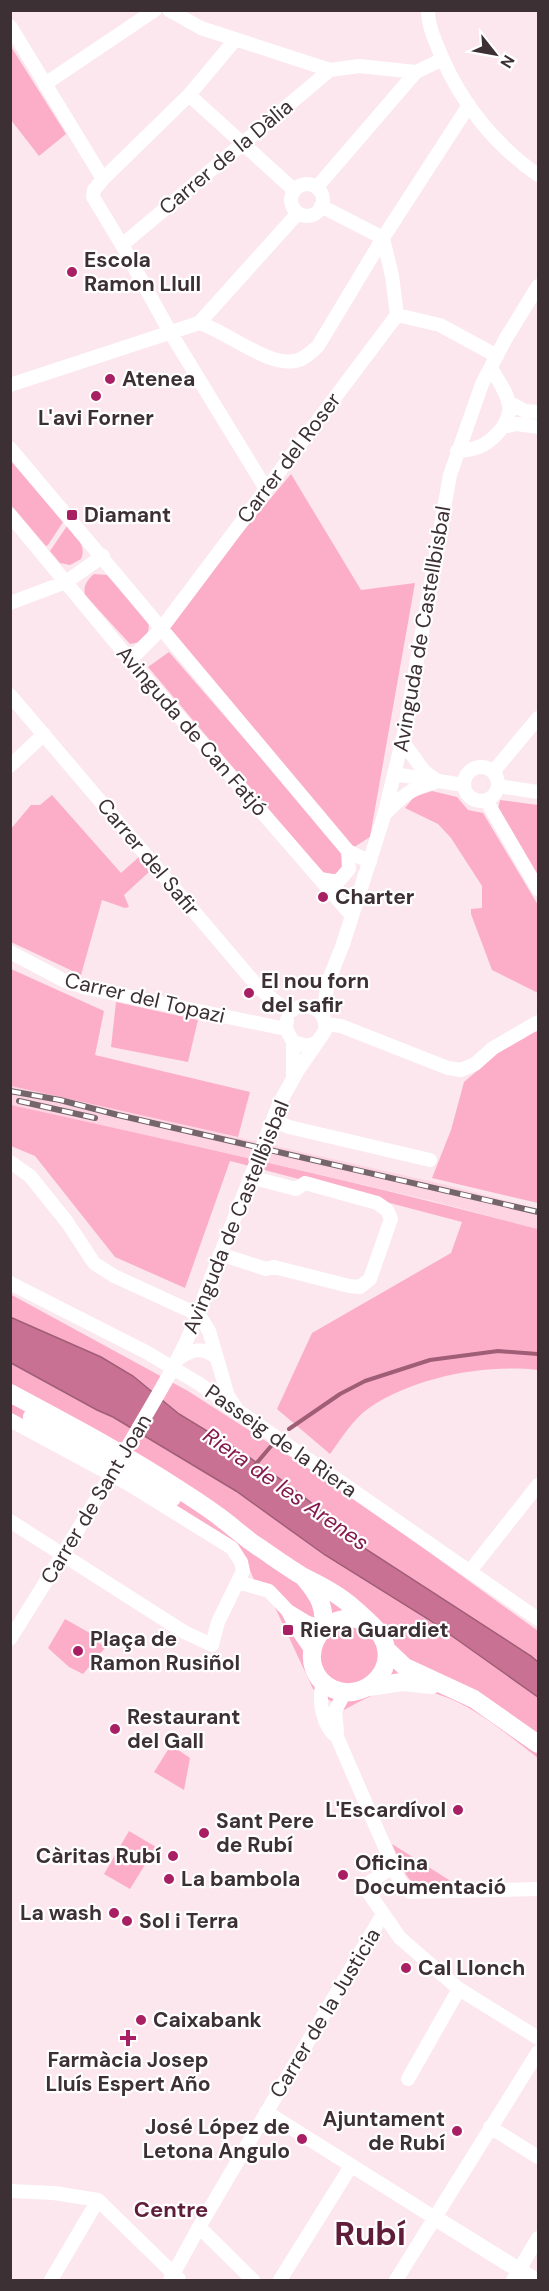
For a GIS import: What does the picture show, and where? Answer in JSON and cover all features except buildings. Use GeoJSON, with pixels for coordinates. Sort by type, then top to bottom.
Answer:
{"type":"FeatureCollection","features":[{"type":"Feature","properties":{"kind":"main road"},"geometry":{"type":"LineString","coordinates":[[10,1393],[129,1457],[220,1516],[246,1539]]}},
{"type":"Feature","properties":{"kind":"main road"},"geometry":{"type":"LineString","coordinates":[[10,1404],[216,1524],[246,1539],[330,1590],[356,1610],[380,1634],[386,1649],[405,1667],[474,1699],[538,1744]]}},
{"type":"Feature","properties":{"kind":"main road"},"geometry":{"type":"LineString","coordinates":[[302,1575],[319,1598],[324,1618],[323,1628]]}},
{"type":"Feature","properties":{"kind":"main road"},"geometry":{"type":"LineString","coordinates":[[366,1621],[345,1618],[334,1621],[323,1628],[316,1638],[312,1651],[314,1669],[323,1682],[333,1689],[345,1692],[362,1690],[377,1680],[383,1670],[386,1649]]}},
{"type":"Feature","properties":{"kind":"main road"},"geometry":{"type":"LineString","coordinates":[[369,1686],[402,1682],[449,1686]]}},
{"type":"Feature","properties":{"kind":"street"},"geometry":{"type":"LineString","coordinates":[[45,84],[155,10]]}},
{"type":"Feature","properties":{"kind":"street"},"geometry":{"type":"LineString","coordinates":[[428,10],[431,28],[442,59],[455,86],[494,138],[538,175]]}},
{"type":"Feature","properties":{"kind":"street"},"geometry":{"type":"LineString","coordinates":[[179,13],[201,28],[330,70],[359,66],[416,72]]}},
{"type":"Feature","properties":{"kind":"street"},"geometry":{"type":"LineString","coordinates":[[10,26],[102,179]]}},
{"type":"Feature","properties":{"kind":"street"},"geometry":{"type":"LineString","coordinates":[[235,40],[189,95],[102,179],[94,190],[93,197],[122,244],[170,332],[266,489]]}},
{"type":"Feature","properties":{"kind":"street"},"geometry":{"type":"LineString","coordinates":[[316,187],[416,72],[442,59]]}},
{"type":"Feature","properties":{"kind":"street","name":"Carrer de la Dàlia"},"geometry":{"type":"LineString","coordinates":[[122,244],[330,70]]}},
{"type":"Feature","properties":{"kind":"street"},"geometry":{"type":"LineString","coordinates":[[189,95],[294,190]]}},
{"type":"Feature","properties":{"kind":"street"},"geometry":{"type":"LineString","coordinates":[[199,323],[212,327],[266,356],[281,361],[296,361],[318,346],[383,238],[469,105]]}},
{"type":"Feature","properties":{"kind":"street"},"geometry":{"type":"LineString","coordinates":[[302,184],[316,187],[322,195],[321,206],[312,215],[298,213],[292,206],[294,190],[302,184]]}},
{"type":"Feature","properties":{"kind":"street"},"geometry":{"type":"LineString","coordinates":[[321,206],[383,238],[392,276],[397,315],[440,325],[494,362],[508,402],[509,419],[489,442],[474,450],[458,451]]}},
{"type":"Feature","properties":{"kind":"street"},"geometry":{"type":"LineString","coordinates":[[10,385],[199,323],[298,213]]}},
{"type":"Feature","properties":{"kind":"street","name":"Avinguda de Castellbisbal"},"geometry":{"type":"LineString","coordinates":[[325,1020],[328,982],[370,862],[402,741],[450,475],[482,384],[538,286]]}},
{"type":"Feature","properties":{"kind":"street","name":"Carrer del Roser"},"geometry":{"type":"LineString","coordinates":[[130,660],[161,629],[397,315]]}},
{"type":"Feature","properties":{"kind":"street"},"geometry":{"type":"LineString","coordinates":[[508,402],[525,411],[538,412]]}},
{"type":"Feature","properties":{"kind":"street"},"geometry":{"type":"LineString","coordinates":[[503,427],[517,424],[538,427]]}},
{"type":"Feature","properties":{"kind":"street","name":"Avinguda de Can Fatjó"},"geometry":{"type":"LineString","coordinates":[[10,448],[103,556],[161,629],[348,851],[370,862]]}},
{"type":"Feature","properties":{"kind":"street","name":"Avinguda de Can Fatjó"},"geometry":{"type":"LineString","coordinates":[[10,515],[130,660],[352,916]]}},
{"type":"Feature","properties":{"kind":"street"},"geometry":{"type":"LineString","coordinates":[[10,603],[66,582],[103,556]]}},
{"type":"Feature","properties":{"kind":"street","name":"Carrer del Safir"},"geometry":{"type":"LineString","coordinates":[[10,694],[260,988],[282,1007],[296,1008]]}},
{"type":"Feature","properties":{"kind":"street"},"geometry":{"type":"LineString","coordinates":[[493,772],[538,718]]}},
{"type":"Feature","properties":{"kind":"street"},"geometry":{"type":"LineString","coordinates":[[10,766],[44,734]]}},
{"type":"Feature","properties":{"kind":"street"},"geometry":{"type":"LineString","coordinates":[[402,741],[424,771],[437,782]]}},
{"type":"Feature","properties":{"kind":"street"},"geometry":{"type":"LineString","coordinates":[[484,767],[493,772],[498,786],[494,795],[481,801],[471,798],[464,785],[466,775],[474,768],[484,767]]}},
{"type":"Feature","properties":{"kind":"street"},"geometry":{"type":"LineString","coordinates":[[394,774],[464,785]]}},
{"type":"Feature","properties":{"kind":"street"},"geometry":{"type":"LineString","coordinates":[[384,816],[409,790],[437,782]]}},
{"type":"Feature","properties":{"kind":"street"},"geometry":{"type":"LineString","coordinates":[[498,786],[538,792]]}},
{"type":"Feature","properties":{"kind":"street"},"geometry":{"type":"LineString","coordinates":[[486,800],[538,889]]}},
{"type":"Feature","properties":{"kind":"street"},"geometry":{"type":"LineString","coordinates":[[320,879],[338,882],[349,869],[348,851]]}},
{"type":"Feature","properties":{"kind":"street","name":"Carrer del Topazi"},"geometry":{"type":"LineString","coordinates":[[10,952],[63,980],[87,988],[286,1029]]}},
{"type":"Feature","properties":{"kind":"street","name":"Avinguda de Castellbisbal"},"geometry":{"type":"LineString","coordinates":[[296,1008],[328,982]]}},
{"type":"Feature","properties":{"kind":"street"},"geometry":{"type":"LineString","coordinates":[[293,1077],[293,1042],[286,1029],[287,1018],[296,1008],[312,1007],[325,1020],[448,1068],[461,1070],[475,1064],[493,1048],[538,1022]]}},
{"type":"Feature","properties":{"kind":"street"},"geometry":{"type":"LineString","coordinates":[[293,1042],[306,1046],[322,1039],[325,1020]]}},
{"type":"Feature","properties":{"kind":"street"},"geometry":{"type":"LineString","coordinates":[[293,1077],[316,1043]]}},
{"type":"Feature","properties":{"kind":"street","name":"Avinguda de Castellbisbal"},"geometry":{"type":"LineString","coordinates":[[179,1358],[199,1315],[270,1125],[293,1077]]}},
{"type":"Feature","properties":{"kind":"street"},"geometry":{"type":"LineString","coordinates":[[270,1125],[289,1127],[430,1160]]}},
{"type":"Feature","properties":{"kind":"street"},"geometry":{"type":"LineString","coordinates":[[10,1162],[30,1176],[67,1222],[94,1263],[114,1276],[199,1315],[210,1331],[228,1396],[239,1412]]}},
{"type":"Feature","properties":{"kind":"street"},"geometry":{"type":"LineString","coordinates":[[220,1254],[266,1269],[274,1267],[349,1286],[360,1287],[370,1279],[391,1220],[387,1210],[377,1203],[305,1183],[296,1189],[252,1172]]}},
{"type":"Feature","properties":{"kind":"street","name":"Passeig de la Riera"},"geometry":{"type":"LineString","coordinates":[[10,1283],[146,1352],[198,1383],[538,1619]]}},
{"type":"Feature","properties":{"kind":"street"},"geometry":{"type":"LineString","coordinates":[[179,1358],[193,1349],[206,1350],[216,1357]]}},
{"type":"Feature","properties":{"kind":"street","name":"Carrer de Sant Joan"},"geometry":{"type":"LineString","coordinates":[[10,1639],[103,1491],[179,1358]]}},
{"type":"Feature","properties":{"kind":"street"},"geometry":{"type":"LineString","coordinates":[[10,1420],[127,1483],[232,1548],[241,1562],[243,1571],[218,1622],[212,1645],[184,1632],[10,1521]]}},
{"type":"Feature","properties":{"kind":"street"},"geometry":{"type":"LineString","coordinates":[[470,1571],[538,1485]]}},
{"type":"Feature","properties":{"kind":"street"},"geometry":{"type":"LineString","coordinates":[[238,1581],[269,1591],[288,1611],[306,1622],[323,1628]]}},
{"type":"Feature","properties":{"kind":"street"},"geometry":{"type":"LineString","coordinates":[[288,1611],[312,1651]]}},
{"type":"Feature","properties":{"kind":"street"},"geometry":{"type":"LineString","coordinates":[[323,1682],[321,1701],[323,1710],[331,1732],[337,1737]]}},
{"type":"Feature","properties":{"kind":"street"},"geometry":{"type":"LineString","coordinates":[[345,1692],[335,1711],[337,1737],[400,1882],[410,1892],[538,1889]]}},
{"type":"Feature","properties":{"kind":"street"},"geometry":{"type":"LineString","coordinates":[[393,1867],[364,1886],[400,1938],[459,1989],[538,2038]]}},
{"type":"Feature","properties":{"kind":"street","name":"Carrer de la Justicia"},"geometry":{"type":"LineString","coordinates":[[175,2278],[199,2227],[383,1914]]}},
{"type":"Feature","properties":{"kind":"street"},"geometry":{"type":"LineString","coordinates":[[408,2079],[459,1989]]}},
{"type":"Feature","properties":{"kind":"street"},"geometry":{"type":"LineString","coordinates":[[396,2280],[538,2052]]}},
{"type":"Feature","properties":{"kind":"street"},"geometry":{"type":"LineString","coordinates":[[266,2112],[435,2218],[516,2276],[534,2280]]}},
{"type":"Feature","properties":{"kind":"street"},"geometry":{"type":"LineString","coordinates":[[490,2127],[538,2157]]}},
{"type":"Feature","properties":{"kind":"street"},"geometry":{"type":"LineString","coordinates":[[280,2280],[351,2166]]}},
{"type":"Feature","properties":{"kind":"street"},"geometry":{"type":"LineString","coordinates":[[10,2191],[54,2193],[98,2200],[175,2278]]}},
{"type":"Feature","properties":{"kind":"street"},"geometry":{"type":"LineString","coordinates":[[51,2280],[98,2200]]}},
{"type":"Feature","properties":{"kind":"street"},"geometry":{"type":"LineString","coordinates":[[199,2227],[252,2280]]}},
{"type":"Feature","properties":{"kind":"street"},"geometry":{"type":"LineString","coordinates":[[516,2276],[538,2238]]}},
{"type":"Feature","properties":{"kind":"shaded area"},"geometry":{"type":"Polygon","coordinates":[[[10,45],[66,134],[39,156],[11,120],[10,45]]]}},
{"type":"Feature","properties":{"kind":"shaded area"},"geometry":{"type":"Polygon","coordinates":[[[10,460],[63,522],[46,546],[11,505],[10,460]]]}},
{"type":"Feature","properties":{"kind":"shaded area"},"geometry":{"type":"Polygon","coordinates":[[[291,474],[361,590],[415,583],[370,837],[348,851],[161,629],[291,474]]]}},
{"type":"Feature","properties":{"kind":"shaded area"},"geometry":{"type":"Polygon","coordinates":[[[67,526],[80,541],[83,549],[81,559],[70,565],[60,563],[50,551],[67,526]]]}},
{"type":"Feature","properties":{"kind":"shaded area"},"geometry":{"type":"Polygon","coordinates":[[[94,574],[107,575],[149,622],[148,634],[140,642],[130,644],[85,595],[86,583],[94,574]]]}},
{"type":"Feature","properties":{"kind":"shaded area"},"geometry":{"type":"Polygon","coordinates":[[[169,652],[334,842],[345,858],[345,867],[335,874],[327,875],[319,869],[148,667],[169,652]]]}},
{"type":"Feature","properties":{"kind":"shaded area"},"geometry":{"type":"Polygon","coordinates":[[[432,791],[457,797],[468,810],[483,813],[538,905],[538,993],[492,970],[471,914],[471,909],[482,908],[482,886],[451,838],[438,824],[405,808],[414,797],[432,791]]]}},
{"type":"Feature","properties":{"kind":"shaded area"},"geometry":{"type":"Polygon","coordinates":[[[52,795],[121,873],[140,856],[150,871],[124,895],[129,907],[125,908],[102,900],[81,975],[11,942],[10,830],[31,805],[40,805],[52,795]]]}},
{"type":"Feature","properties":{"kind":"shaded area"},"geometry":{"type":"Polygon","coordinates":[[[500,800],[538,805],[538,879],[498,809],[500,800]]]}},
{"type":"Feature","properties":{"kind":"shaded area"},"geometry":{"type":"Polygon","coordinates":[[[11,969],[104,1011],[95,1055],[250,1092],[238,1137],[11,1086],[11,969]]]}},
{"type":"Feature","properties":{"kind":"shaded area"},"geometry":{"type":"Polygon","coordinates":[[[116,1002],[198,1020],[188,1062],[111,1047],[116,1002]]]}},
{"type":"Feature","properties":{"kind":"shaded area"},"geometry":{"type":"Polygon","coordinates":[[[538,1031],[538,1203],[432,1178],[451,1130],[464,1082],[506,1046],[527,1034],[538,1031]]]}},
{"type":"Feature","properties":{"kind":"shaded area"},"geometry":{"type":"Polygon","coordinates":[[[11,1086],[446,1185],[538,1209],[538,1229],[433,1201],[11,1105],[11,1086]]]}},
{"type":"Feature","properties":{"kind":"shaded area"},"geometry":{"type":"Polygon","coordinates":[[[11,1105],[341,1180],[538,1229],[538,1370],[473,1371],[407,1388],[387,1397],[363,1413],[330,1454],[277,1409],[312,1333],[451,1253],[462,1222],[230,1161],[185,1288],[115,1257],[35,1156],[11,1146],[11,1105]]]}},
{"type":"Feature","properties":{"kind":"shaded area"},"geometry":{"type":"Polygon","coordinates":[[[10,1294],[188,1391],[353,1497],[538,1631],[538,1662],[344,1535],[319,1509],[290,1486],[243,1453],[179,1414],[133,1376],[101,1357],[11,1317],[10,1294]]]}},
{"type":"Feature","properties":{"kind":"shaded area"},"geometry":{"type":"Polygon","coordinates":[[[10,1363],[113,1417],[236,1491],[325,1555],[428,1619],[538,1697],[538,1758],[486,1719],[449,1698],[408,1689],[386,1691],[370,1696],[344,1710],[313,1689],[273,1603],[254,1580],[247,1563],[11,1415],[10,1363]]]}},
{"type":"Feature","properties":{"kind":"shaded area","name":"Plaça de Ramon Rusiñol"},"geometry":{"type":"Polygon","coordinates":[[[65,1619],[88,1632],[105,1648],[83,1674],[69,1667],[48,1648],[65,1619]]]}},
{"type":"Feature","properties":{"kind":"shaded area"},"geometry":{"type":"Polygon","coordinates":[[[171,1745],[190,1758],[184,1790],[154,1772],[171,1745]]]}},
{"type":"Feature","properties":{"kind":"shaded area"},"geometry":{"type":"Polygon","coordinates":[[[129,1831],[156,1847],[130,1889],[104,1874],[129,1831]]]}},
{"type":"Feature","properties":{"kind":"shaded area"},"geometry":{"type":"Polygon","coordinates":[[[392,1844],[457,1885],[429,1886],[413,1883],[408,1878],[392,1844]]]}},
{"type":"Feature","properties":{"kind":"water","name":"Riera de les Arenes"},"geometry":{"type":"Polygon","coordinates":[[[10,1317],[101,1357],[133,1376],[179,1414],[243,1453],[290,1486],[319,1509],[344,1535],[531,1656],[538,1662],[538,1697],[428,1619],[325,1555],[236,1491],[113,1417],[11,1363],[10,1317]]]}},
{"type":"Feature","properties":{"kind":"waterway"},"geometry":{"type":"LineString","coordinates":[[289,1429],[340,1394],[365,1381],[430,1360],[498,1351],[538,1354]]}},
{"type":"Feature","properties":{"kind":"waterway","name":"Riera de les Arenes"},"geometry":{"type":"LineString","coordinates":[[255,1465],[272,1445]]}},
{"type":"Feature","properties":{"kind":"railway"},"geometry":{"type":"LineString","coordinates":[[10,1091],[60,1100],[538,1212]]}},
{"type":"Feature","properties":{"kind":"railway"},"geometry":{"type":"LineString","coordinates":[[19,1101],[95,1118]]}},
{"type":"Feature","properties":{"kind":"place","name":"Escola Ramon Llull"},"geometry":{"type":"Point","coordinates":[72,272]}},
{"type":"Feature","properties":{"kind":"place","name":"Atenea"},"geometry":{"type":"Point","coordinates":[110,379]}},
{"type":"Feature","properties":{"kind":"place","name":"L'avi Forner"},"geometry":{"type":"Point","coordinates":[96,396]}},
{"type":"Feature","properties":{"kind":"place","name":"Diamant"},"geometry":{"type":"Point","coordinates":[72,515]}},
{"type":"Feature","properties":{"kind":"place","name":"Charter"},"geometry":{"type":"Point","coordinates":[323,897]}},
{"type":"Feature","properties":{"kind":"place","name":"El nou forn del safir"},"geometry":{"type":"Point","coordinates":[249,993]}},
{"type":"Feature","properties":{"kind":"place","name":"Riera Guardiet"},"geometry":{"type":"Point","coordinates":[288,1630]}},
{"type":"Feature","properties":{"kind":"place","name":"Plaça de Ramon Rusiñol"},"geometry":{"type":"Point","coordinates":[78,1651]}},
{"type":"Feature","properties":{"kind":"place","name":"Restaurant del Gall"},"geometry":{"type":"Point","coordinates":[115,1729]}},
{"type":"Feature","properties":{"kind":"place","name":"L'Escardívol"},"geometry":{"type":"Point","coordinates":[458,1810]}},
{"type":"Feature","properties":{"kind":"place","name":"Sant Pere de Rubí"},"geometry":{"type":"Point","coordinates":[204,1833]}},
{"type":"Feature","properties":{"kind":"place","name":"Càritas Rubí"},"geometry":{"type":"Point","coordinates":[173,1856]}},
{"type":"Feature","properties":{"kind":"place","name":"Oficina Documentació"},"geometry":{"type":"Point","coordinates":[343,1875]}},
{"type":"Feature","properties":{"kind":"place","name":"La bambola"},"geometry":{"type":"Point","coordinates":[169,1879]}},
{"type":"Feature","properties":{"kind":"place","name":"La wash"},"geometry":{"type":"Point","coordinates":[114,1913]}},
{"type":"Feature","properties":{"kind":"place","name":"Sol i Terra"},"geometry":{"type":"Point","coordinates":[127,1921]}},
{"type":"Feature","properties":{"kind":"place","name":"Cal Llonch"},"geometry":{"type":"Point","coordinates":[406,1968]}},
{"type":"Feature","properties":{"kind":"place","name":"Caixabank"},"geometry":{"type":"Point","coordinates":[141,2020]}},
{"type":"Feature","properties":{"kind":"place","name":"Farmàcia Josep Lluís Espert Año"},"geometry":{"type":"Point","coordinates":[128,2038]}},
{"type":"Feature","properties":{"kind":"place","name":"Ajuntament de Rubí"},"geometry":{"type":"Point","coordinates":[457,2131]}},
{"type":"Feature","properties":{"kind":"place","name":"José López de Letona Angulo"},"geometry":{"type":"Point","coordinates":[302,2139]}},
{"type":"Feature","properties":{"kind":"district","name":"Centre"},"geometry":{"type":"Point","coordinates":[171,2209]}},
{"type":"Feature","properties":{"kind":"district","name":"Rubí"},"geometry":{"type":"Point","coordinates":[370,2233]}}]}
